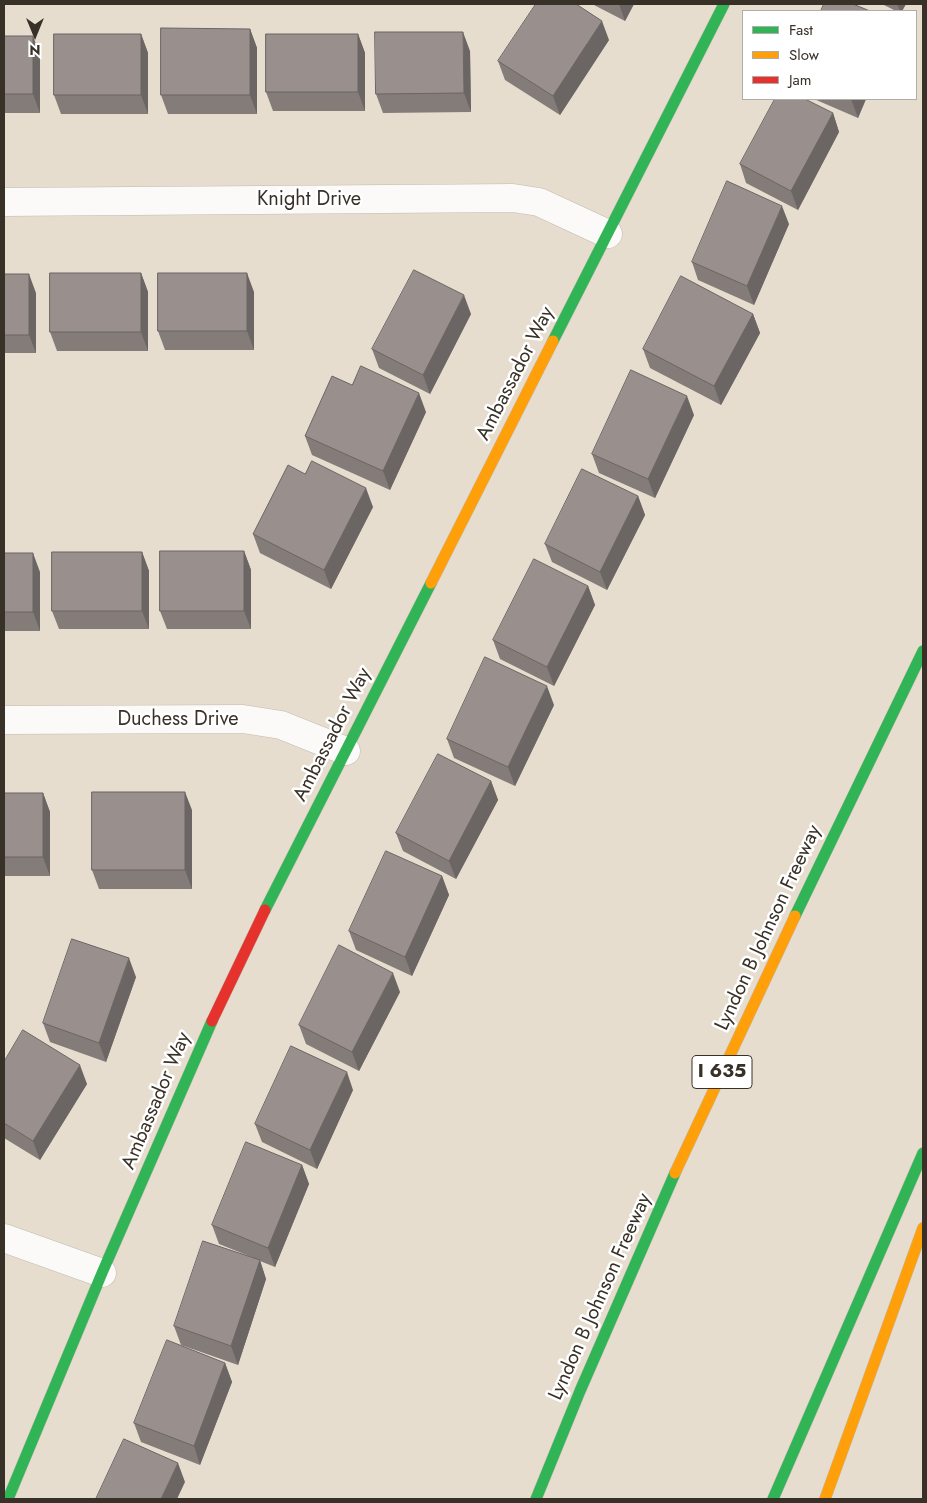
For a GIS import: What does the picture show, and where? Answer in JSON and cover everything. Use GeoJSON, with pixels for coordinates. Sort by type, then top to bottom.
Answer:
{"type":"FeatureCollection","features":[{"type":"Feature","properties":{"kind":"main road","name":"Ambassador Way"},"geometry":{"type":"LineString","coordinates":[[8,1499],[102,1273],[234,969],[724,4]]}},
{"type":"Feature","properties":{"kind":"main road","name":"Lyndon B Johnson Freeway"},"geometry":{"type":"LineString","coordinates":[[536,1499],[586,1372],[705,1107],[923,650]]}},
{"type":"Feature","properties":{"kind":"main road"},"geometry":{"type":"LineString","coordinates":[[773,1499],[923,1154]]}},
{"type":"Feature","properties":{"kind":"main road"},"geometry":{"type":"LineString","coordinates":[[825,1499],[923,1228]]}},
{"type":"Feature","properties":{"kind":"street","name":"Knight Drive"},"geometry":{"type":"LineString","coordinates":[[4,202],[513,198],[539,202],[608,234]]}},
{"type":"Feature","properties":{"kind":"street","name":"Duchess Drive"},"geometry":{"type":"LineString","coordinates":[[4,720],[243,719],[281,724],[346,751]]}},
{"type":"Feature","properties":{"kind":"street"},"geometry":{"type":"LineString","coordinates":[[4,1238],[102,1273]]}},
{"type":"Feature","properties":{"kind":"building"},"geometry":{"type":"Polygon","coordinates":[[[536,4],[576,4],[602,21],[553,96],[498,61],[536,4]]]}},
{"type":"Feature","properties":{"kind":"building"},"geometry":{"type":"Polygon","coordinates":[[[824,4],[853,4],[868,10],[821,10],[824,4]]]}},
{"type":"Feature","properties":{"kind":"building"},"geometry":{"type":"Polygon","coordinates":[[[161,28],[250,29],[250,95],[161,95],[161,28]]]}},
{"type":"Feature","properties":{"kind":"building"},"geometry":{"type":"Polygon","coordinates":[[[375,32],[463,32],[464,93],[376,94],[375,32]]]}},
{"type":"Feature","properties":{"kind":"building"},"geometry":{"type":"Polygon","coordinates":[[[54,34],[141,34],[141,95],[54,95],[54,34]]]}},
{"type":"Feature","properties":{"kind":"building"},"geometry":{"type":"Polygon","coordinates":[[[266,34],[358,34],[358,92],[266,92],[266,34]]]}},
{"type":"Feature","properties":{"kind":"building"},"geometry":{"type":"Polygon","coordinates":[[[4,36],[33,36],[33,94],[4,94],[4,36]]]}},
{"type":"Feature","properties":{"kind":"building"},"geometry":{"type":"Polygon","coordinates":[[[774,100],[807,100],[833,113],[791,191],[740,164],[774,100]]]}},
{"type":"Feature","properties":{"kind":"building"},"geometry":{"type":"Polygon","coordinates":[[[727,181],[782,206],[747,286],[692,262],[727,181]]]}},
{"type":"Feature","properties":{"kind":"building"},"geometry":{"type":"Polygon","coordinates":[[[414,270],[464,295],[423,375],[372,349],[414,270]]]}},
{"type":"Feature","properties":{"kind":"building"},"geometry":{"type":"Polygon","coordinates":[[[50,273],[141,273],[141,332],[50,332],[50,273]]]}},
{"type":"Feature","properties":{"kind":"building"},"geometry":{"type":"Polygon","coordinates":[[[158,273],[247,273],[247,331],[158,331],[158,273]]]}},
{"type":"Feature","properties":{"kind":"building"},"geometry":{"type":"Polygon","coordinates":[[[4,274],[29,274],[29,335],[4,335],[4,274]]]}},
{"type":"Feature","properties":{"kind":"building"},"geometry":{"type":"Polygon","coordinates":[[[681,276],[753,314],[714,386],[643,349],[681,276]]]}},
{"type":"Feature","properties":{"kind":"building"},"geometry":{"type":"Polygon","coordinates":[[[361,366],[419,393],[383,471],[305,436],[332,376],[352,385],[361,366]]]}},
{"type":"Feature","properties":{"kind":"building"},"geometry":{"type":"Polygon","coordinates":[[[631,370],[687,396],[648,479],[592,454],[631,370]]]}},
{"type":"Feature","properties":{"kind":"building"},"geometry":{"type":"Polygon","coordinates":[[[312,461],[366,488],[324,570],[253,534],[288,465],[305,474],[312,461]]]}},
{"type":"Feature","properties":{"kind":"building"},"geometry":{"type":"Polygon","coordinates":[[[582,469],[638,496],[600,572],[545,544],[582,469]]]}},
{"type":"Feature","properties":{"kind":"building"},"geometry":{"type":"Polygon","coordinates":[[[160,551],[244,551],[244,611],[160,611],[160,551]]]}},
{"type":"Feature","properties":{"kind":"building"},"geometry":{"type":"Polygon","coordinates":[[[52,552],[142,552],[142,611],[52,611],[52,552]]]}},
{"type":"Feature","properties":{"kind":"building"},"geometry":{"type":"Polygon","coordinates":[[[4,553],[33,553],[33,612],[4,612],[4,553]]]}},
{"type":"Feature","properties":{"kind":"building"},"geometry":{"type":"Polygon","coordinates":[[[534,559],[588,586],[547,667],[493,640],[534,559]]]}},
{"type":"Feature","properties":{"kind":"building"},"geometry":{"type":"Polygon","coordinates":[[[485,657],[547,686],[508,767],[447,739],[485,657]]]}},
{"type":"Feature","properties":{"kind":"building"},"geometry":{"type":"Polygon","coordinates":[[[438,754],[491,781],[449,861],[396,833],[438,754]]]}},
{"type":"Feature","properties":{"kind":"building"},"geometry":{"type":"Polygon","coordinates":[[[92,792],[185,792],[185,870],[92,870],[92,792]]]}},
{"type":"Feature","properties":{"kind":"building"},"geometry":{"type":"Polygon","coordinates":[[[4,793],[43,793],[43,857],[4,857],[4,793]]]}},
{"type":"Feature","properties":{"kind":"building"},"geometry":{"type":"Polygon","coordinates":[[[386,851],[442,876],[405,957],[349,931],[386,851]]]}},
{"type":"Feature","properties":{"kind":"building"},"geometry":{"type":"Polygon","coordinates":[[[72,939],[129,958],[99,1043],[43,1023],[72,939]]]}},
{"type":"Feature","properties":{"kind":"building"},"geometry":{"type":"Polygon","coordinates":[[[339,945],[393,973],[352,1052],[299,1025],[339,945]]]}},
{"type":"Feature","properties":{"kind":"building"},"geometry":{"type":"Polygon","coordinates":[[[23,1030],[80,1065],[33,1141],[4,1123],[4,1062],[23,1030]]]}},
{"type":"Feature","properties":{"kind":"building"},"geometry":{"type":"Polygon","coordinates":[[[291,1046],[347,1072],[310,1150],[255,1124],[291,1046]]]}},
{"type":"Feature","properties":{"kind":"building"},"geometry":{"type":"Polygon","coordinates":[[[246,1142],[302,1165],[268,1248],[212,1225],[246,1142]]]}},
{"type":"Feature","properties":{"kind":"building"},"geometry":{"type":"Polygon","coordinates":[[[203,1241],[260,1260],[231,1346],[174,1326],[203,1241]]]}},
{"type":"Feature","properties":{"kind":"building"},"geometry":{"type":"Polygon","coordinates":[[[167,1340],[225,1363],[194,1446],[134,1423],[167,1340]]]}},
{"type":"Feature","properties":{"kind":"building"},"geometry":{"type":"Polygon","coordinates":[[[124,1439],[178,1463],[161,1499],[96,1499],[124,1439]]]}},
{"type":"Feature","properties":{"kind":"traffic: fast"},"geometry":{"type":"LineString","coordinates":[[553,341],[724,4]]}},
{"type":"Feature","properties":{"kind":"traffic: fast"},"geometry":{"type":"LineString","coordinates":[[265,910],[431,583]]}},
{"type":"Feature","properties":{"kind":"traffic: fast"},"geometry":{"type":"LineString","coordinates":[[795,916],[923,651]]}},
{"type":"Feature","properties":{"kind":"traffic: fast"},"geometry":{"type":"LineString","coordinates":[[8,1499],[102,1273],[212,1021]]}},
{"type":"Feature","properties":{"kind":"traffic: fast"},"geometry":{"type":"LineString","coordinates":[[773,1499],[923,1153]]}},
{"type":"Feature","properties":{"kind":"traffic: fast"},"geometry":{"type":"LineString","coordinates":[[536,1499],[580,1391],[675,1173]]}},
{"type":"Feature","properties":{"kind":"traffic: slow"},"geometry":{"type":"LineString","coordinates":[[431,583],[553,341]]}},
{"type":"Feature","properties":{"kind":"traffic: slow"},"geometry":{"type":"LineString","coordinates":[[675,1173],[795,916]]}},
{"type":"Feature","properties":{"kind":"traffic: slow"},"geometry":{"type":"LineString","coordinates":[[825,1499],[923,1228]]}},
{"type":"Feature","properties":{"kind":"traffic: jam"},"geometry":{"type":"LineString","coordinates":[[212,1021],[265,910]]}}]}
